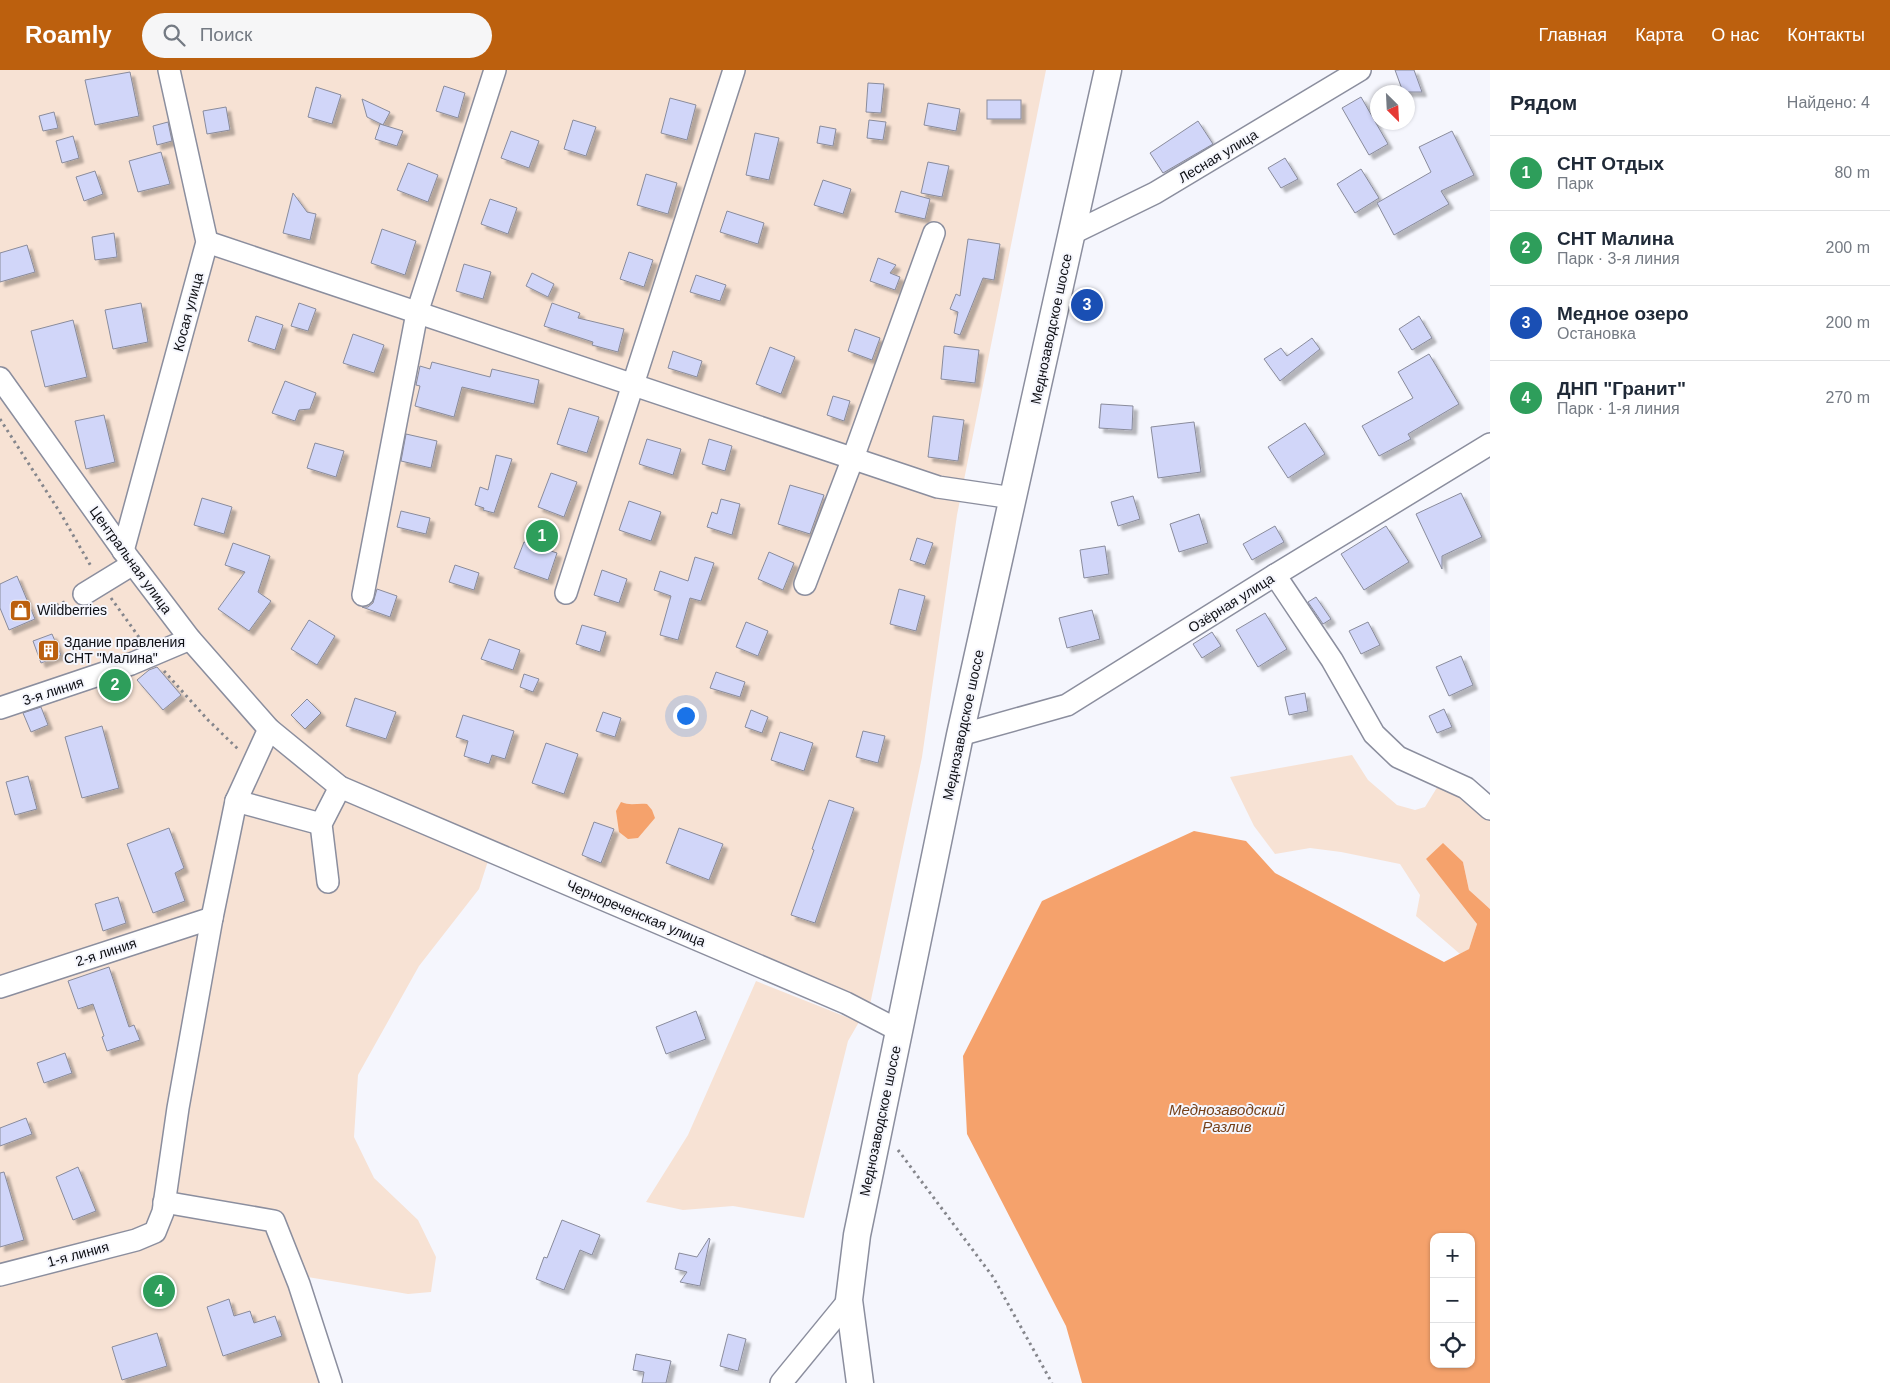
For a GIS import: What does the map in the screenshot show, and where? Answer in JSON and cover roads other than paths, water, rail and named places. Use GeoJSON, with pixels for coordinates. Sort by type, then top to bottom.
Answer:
{"type":"FeatureCollection","features":[{"type":"Feature","properties":{"kind":"main road","name":"Меднозаводское шоссе"},"geometry":{"type":"LineString","coordinates":[[860,1383],[849,1300],[857,1234],[960,735],[1108,70]]}},
{"type":"Feature","properties":{"kind":"street","name":"Косая улица"},"geometry":{"type":"LineString","coordinates":[[128,558],[207,242],[169,70]]}},
{"type":"Feature","properties":{"kind":"street"},"geometry":{"type":"LineString","coordinates":[[363,595],[417,313],[495,70]]}},
{"type":"Feature","properties":{"kind":"street"},"geometry":{"type":"LineString","coordinates":[[566,593],[734,70]]}},
{"type":"Feature","properties":{"kind":"street","name":"Лесная улица"},"geometry":{"type":"LineString","coordinates":[[1071,234],[1155,193],[1360,70]]}},
{"type":"Feature","properties":{"kind":"street"},"geometry":{"type":"LineString","coordinates":[[805,584],[853,458],[934,232]]}},
{"type":"Feature","properties":{"kind":"street"},"geometry":{"type":"LineString","coordinates":[[207,242],[938,486],[1013,498]]}},
{"type":"Feature","properties":{"kind":"street","name":"Центральная улица"},"geometry":{"type":"LineString","coordinates":[[3,391],[190,639],[268,730],[340,787],[372,801]]}},
{"type":"Feature","properties":{"kind":"street","name":"Озёрная улица"},"geometry":{"type":"LineString","coordinates":[[960,735],[1067,705],[1490,444]]}},
{"type":"Feature","properties":{"kind":"street"},"geometry":{"type":"LineString","coordinates":[[84,594],[128,558]]}},
{"type":"Feature","properties":{"kind":"street"},"geometry":{"type":"LineString","coordinates":[[1275,575],[1332,660],[1374,734],[1398,757],[1466,788],[1490,809]]}},
{"type":"Feature","properties":{"kind":"street","name":"3-я линия"},"geometry":{"type":"LineString","coordinates":[[0,708],[131,664],[190,639]]}},
{"type":"Feature","properties":{"kind":"street"},"geometry":{"type":"LineString","coordinates":[[268,730],[236,801],[212,918],[178,1108],[164,1202],[274,1221],[299,1284],[331,1383]]}},
{"type":"Feature","properties":{"kind":"street"},"geometry":{"type":"LineString","coordinates":[[328,882],[321,824],[340,787]]}},
{"type":"Feature","properties":{"kind":"street"},"geometry":{"type":"LineString","coordinates":[[236,801],[321,824]]}},
{"type":"Feature","properties":{"kind":"street","name":"Чернореченская улица"},"geometry":{"type":"LineString","coordinates":[[372,801],[846,1003],[898,1030]]}},
{"type":"Feature","properties":{"kind":"street","name":"2-я линия"},"geometry":{"type":"LineString","coordinates":[[0,987],[212,918]]}},
{"type":"Feature","properties":{"kind":"street","name":"1-я линия"},"geometry":{"type":"LineString","coordinates":[[0,1275],[136,1240],[155,1232],[163,1212],[164,1202]]}},
{"type":"Feature","properties":{"kind":"street"},"geometry":{"type":"LineString","coordinates":[[782,1383],[849,1300]]}},
{"type":"Feature","properties":{"kind":"water"},"geometry":{"type":"Polygon","coordinates":[[[621,802],[647,804],[652,810],[655,818],[638,838],[628,839],[619,832],[616,811],[621,802]]]}},
{"type":"Feature","properties":{"kind":"water","name":"Меднозаводский Разлив"},"geometry":{"type":"Polygon","coordinates":[[[1194,831],[1246,841],[1275,873],[1444,962],[1469,949],[1477,924],[1426,859],[1443,843],[1463,862],[1469,890],[1490,909],[1490,1383],[1082,1383],[1066,1326],[967,1134],[963,1056],[1042,901],[1194,831]]]}},
{"type":"Feature","properties":{"kind":"place","name":"Медное озеро"},"geometry":{"type":"Point","coordinates":[1087,305]}},
{"type":"Feature","properties":{"kind":"place","name":"СНТ Отдых"},"geometry":{"type":"Point","coordinates":[542,536]}},
{"type":"Feature","properties":{"kind":"place","name":"Wildberries"},"geometry":{"type":"Point","coordinates":[21,610]}},
{"type":"Feature","properties":{"kind":"place","name":"Здание правления СНТ \"Малина\""},"geometry":{"type":"Point","coordinates":[48,650]}},
{"type":"Feature","properties":{"kind":"place","name":"СНТ Малина"},"geometry":{"type":"Point","coordinates":[115,685]}},
{"type":"Feature","properties":{"kind":"place","name":"ДНП \"Гранит\""},"geometry":{"type":"Point","coordinates":[159,1291]}}]}
